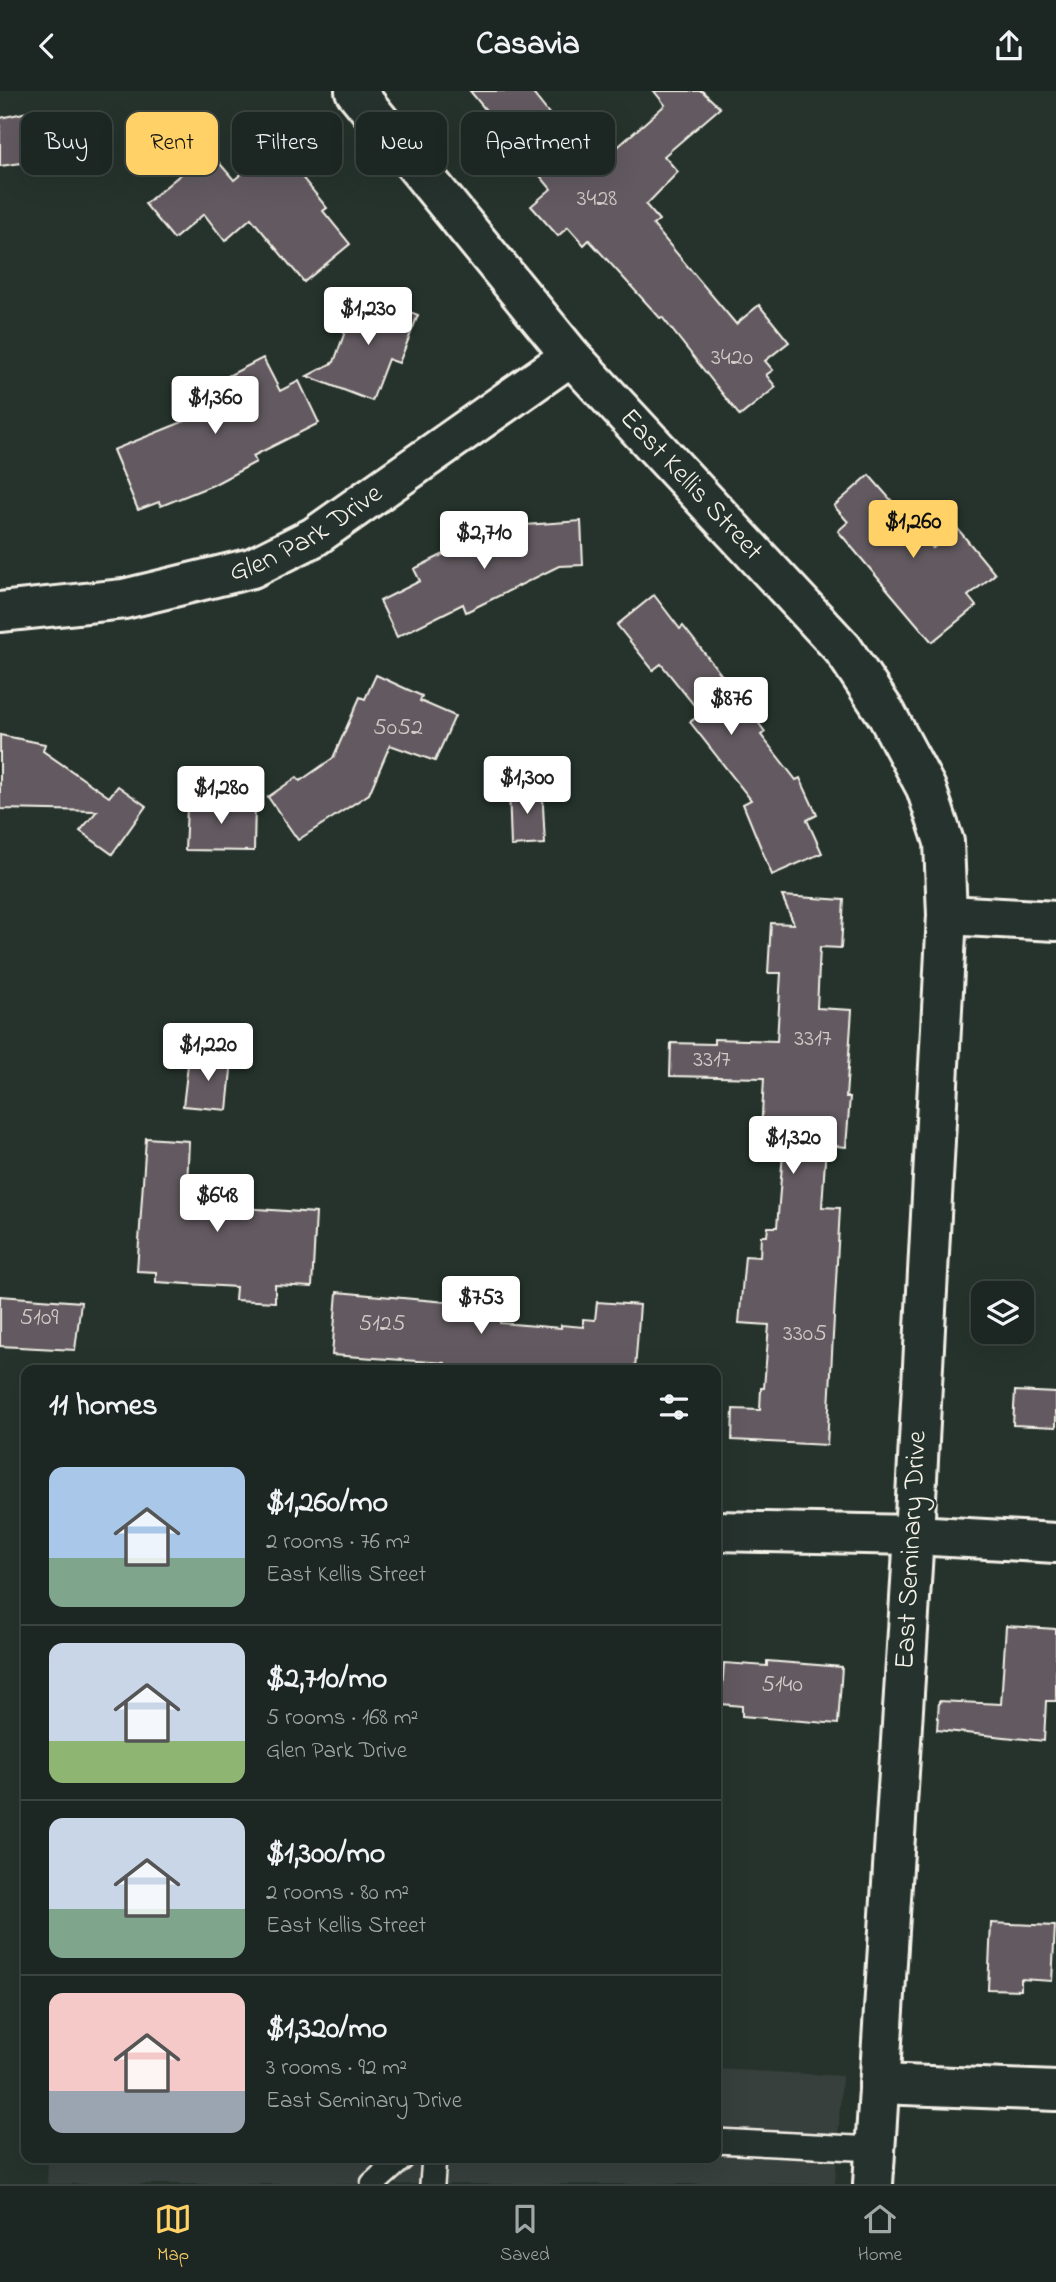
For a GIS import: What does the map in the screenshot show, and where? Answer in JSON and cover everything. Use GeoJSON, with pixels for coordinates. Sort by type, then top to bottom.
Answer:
{"type":"FeatureCollection","features":[{"type":"Feature","properties":{"kind":"street","name":"East Kellis Street"},"geometry":{"type":"LineString","coordinates":[[355,91],[571,356],[844,649],[887,715],[926,788],[944,842],[947,915]]}},
{"type":"Feature","properties":{"kind":"street","name":"Glen Park Drive"},"geometry":{"type":"LineString","coordinates":[[0,612],[124,599],[252,568],[314,537],[571,356]]}},
{"type":"Feature","properties":{"kind":"street"},"geometry":{"type":"LineString","coordinates":[[947,915],[1056,921]]}},
{"type":"Feature","properties":{"kind":"street","name":"East Seminary Drive"},"geometry":{"type":"LineString","coordinates":[[874,2167],[914,1535],[947,915]]}},
{"type":"Feature","properties":{"kind":"street"},"geometry":{"type":"LineString","coordinates":[[721,1531],[914,1535],[1056,1543]]}},
{"type":"Feature","properties":{"kind":"street"},"geometry":{"type":"LineString","coordinates":[[878,2084],[1056,2091]]}},
{"type":"Feature","properties":{"kind":"lane"},"geometry":{"type":"LineString","coordinates":[[721,2142],[874,2167]]}},
{"type":"Feature","properties":{"kind":"lane"},"geometry":{"type":"LineString","coordinates":[[373,2184],[396,2163]]}},
{"type":"Feature","properties":{"kind":"lane"},"geometry":{"type":"LineString","coordinates":[[432,2184],[434,2163]]}},
{"type":"Feature","properties":{"kind":"shaded area"},"geometry":{"type":"Polygon","coordinates":[[[721,2069],[842,2076],[835,2184],[47,2184],[48,2163],[721,2163],[721,2069]]]}},
{"type":"Feature","properties":{"kind":"building"},"geometry":{"type":"Polygon","coordinates":[[[470,91],[531,91],[548,112],[487,112],[470,91]]]}},
{"type":"Feature","properties":{"kind":"building"},"geometry":{"type":"Polygon","coordinates":[[[654,91],[702,91],[720,108],[664,156],[678,172],[646,205],[659,220],[653,225],[736,324],[759,305],[789,342],[765,361],[773,370],[766,375],[776,387],[740,416],[662,317],[660,318],[589,240],[584,245],[568,227],[558,236],[531,206],[551,189],[539,175],[615,175],[615,149],[665,105],[654,91]]]}},
{"type":"Feature","properties":{"kind":"building"},"geometry":{"type":"Polygon","coordinates":[[[21,114],[21,163],[0,166],[0,118],[21,114]]]}},
{"type":"Feature","properties":{"kind":"building"},"geometry":{"type":"Polygon","coordinates":[[[218,161],[234,180],[240,175],[300,175],[327,208],[323,211],[350,244],[304,282],[251,218],[225,241],[204,214],[174,239],[145,204],[180,175],[218,175],[218,161]]]}},
{"type":"Feature","properties":{"kind":"building"},"geometry":{"type":"Polygon","coordinates":[[[359,293],[418,315],[399,363],[388,359],[372,401],[307,376],[334,362],[359,293]]]}},
{"type":"Feature","properties":{"kind":"building"},"geometry":{"type":"Polygon","coordinates":[[[263,358],[280,391],[299,381],[319,423],[253,456],[256,462],[213,485],[161,506],[159,502],[138,510],[113,450],[195,417],[185,398],[263,358]]]}},
{"type":"Feature","properties":{"kind":"building"},"geometry":{"type":"Polygon","coordinates":[[[869,475],[933,548],[957,528],[995,574],[968,596],[976,606],[932,642],[838,531],[848,522],[834,506],[869,475]]]}},
{"type":"Feature","properties":{"kind":"building"},"geometry":{"type":"Polygon","coordinates":[[[581,521],[583,565],[559,566],[466,612],[463,604],[397,637],[380,601],[420,581],[414,569],[466,543],[481,531],[525,530],[525,525],[581,521]]]}},
{"type":"Feature","properties":{"kind":"building"},"geometry":{"type":"Polygon","coordinates":[[[654,595],[680,629],[683,626],[746,706],[765,732],[761,735],[796,780],[800,778],[817,815],[807,820],[822,853],[772,875],[743,804],[751,800],[690,722],[701,714],[661,664],[653,670],[617,625],[654,595]]]}},
{"type":"Feature","properties":{"kind":"building"},"geometry":{"type":"Polygon","coordinates":[[[376,675],[422,696],[420,701],[455,716],[435,761],[390,745],[369,794],[298,840],[268,797],[297,777],[300,781],[333,758],[360,697],[365,699],[376,675]]]}},
{"type":"Feature","properties":{"kind":"building"},"geometry":{"type":"Polygon","coordinates":[[[0,735],[45,744],[43,751],[109,797],[118,786],[146,806],[112,854],[80,831],[97,811],[0,809],[0,735]]]}},
{"type":"Feature","properties":{"kind":"building"},"geometry":{"type":"Polygon","coordinates":[[[542,786],[545,844],[511,846],[509,788],[542,786]]]}},
{"type":"Feature","properties":{"kind":"building"},"geometry":{"type":"Polygon","coordinates":[[[207,800],[255,801],[254,851],[185,850],[187,807],[207,807],[207,800]]]}},
{"type":"Feature","properties":{"kind":"building"},"geometry":{"type":"Polygon","coordinates":[[[782,896],[844,900],[841,948],[820,947],[817,1008],[852,1010],[846,1097],[850,1097],[846,1147],[826,1145],[822,1207],[840,1208],[827,1445],[732,1440],[733,1409],[760,1410],[761,1388],[764,1388],[769,1325],[739,1323],[745,1256],[760,1257],[761,1236],[767,1236],[768,1227],[777,1227],[783,1153],[760,1151],[764,1078],[670,1076],[671,1043],[714,1044],[714,1039],[777,1041],[781,973],[768,973],[771,923],[794,924],[782,896]]]}},
{"type":"Feature","properties":{"kind":"building"},"geometry":{"type":"Polygon","coordinates":[[[189,1056],[232,1060],[227,1110],[183,1106],[189,1056]]]}},
{"type":"Feature","properties":{"kind":"building"},"geometry":{"type":"Polygon","coordinates":[[[146,1138],[189,1141],[187,1186],[213,1188],[212,1206],[316,1213],[312,1287],[275,1285],[275,1302],[235,1300],[236,1287],[156,1282],[156,1272],[137,1271],[146,1138]]]}},
{"type":"Feature","properties":{"kind":"building"},"geometry":{"type":"Polygon","coordinates":[[[337,1292],[501,1307],[500,1323],[561,1328],[561,1325],[583,1327],[583,1319],[595,1320],[597,1302],[640,1305],[635,1365],[445,1365],[332,1355],[337,1292]]]}},
{"type":"Feature","properties":{"kind":"building"},"geometry":{"type":"Polygon","coordinates":[[[0,1296],[81,1302],[75,1350],[0,1346],[0,1296]]]}},
{"type":"Feature","properties":{"kind":"building"},"geometry":{"type":"Polygon","coordinates":[[[1015,1391],[1056,1393],[1056,1427],[1013,1425],[1015,1391]]]}},
{"type":"Feature","properties":{"kind":"building"},"geometry":{"type":"Polygon","coordinates":[[[1006,1626],[1056,1629],[1056,1701],[1046,1701],[1044,1741],[937,1730],[939,1701],[1001,1704],[1006,1626]]]}},
{"type":"Feature","properties":{"kind":"building"},"geometry":{"type":"Polygon","coordinates":[[[767,1661],[842,1667],[838,1724],[742,1716],[742,1706],[721,1704],[724,1663],[767,1666],[767,1661]]]}},
{"type":"Feature","properties":{"kind":"building"},"geometry":{"type":"Polygon","coordinates":[[[991,1923],[1055,1926],[1052,1981],[1021,1979],[1021,1990],[988,1989],[991,1923]]]}}]}
